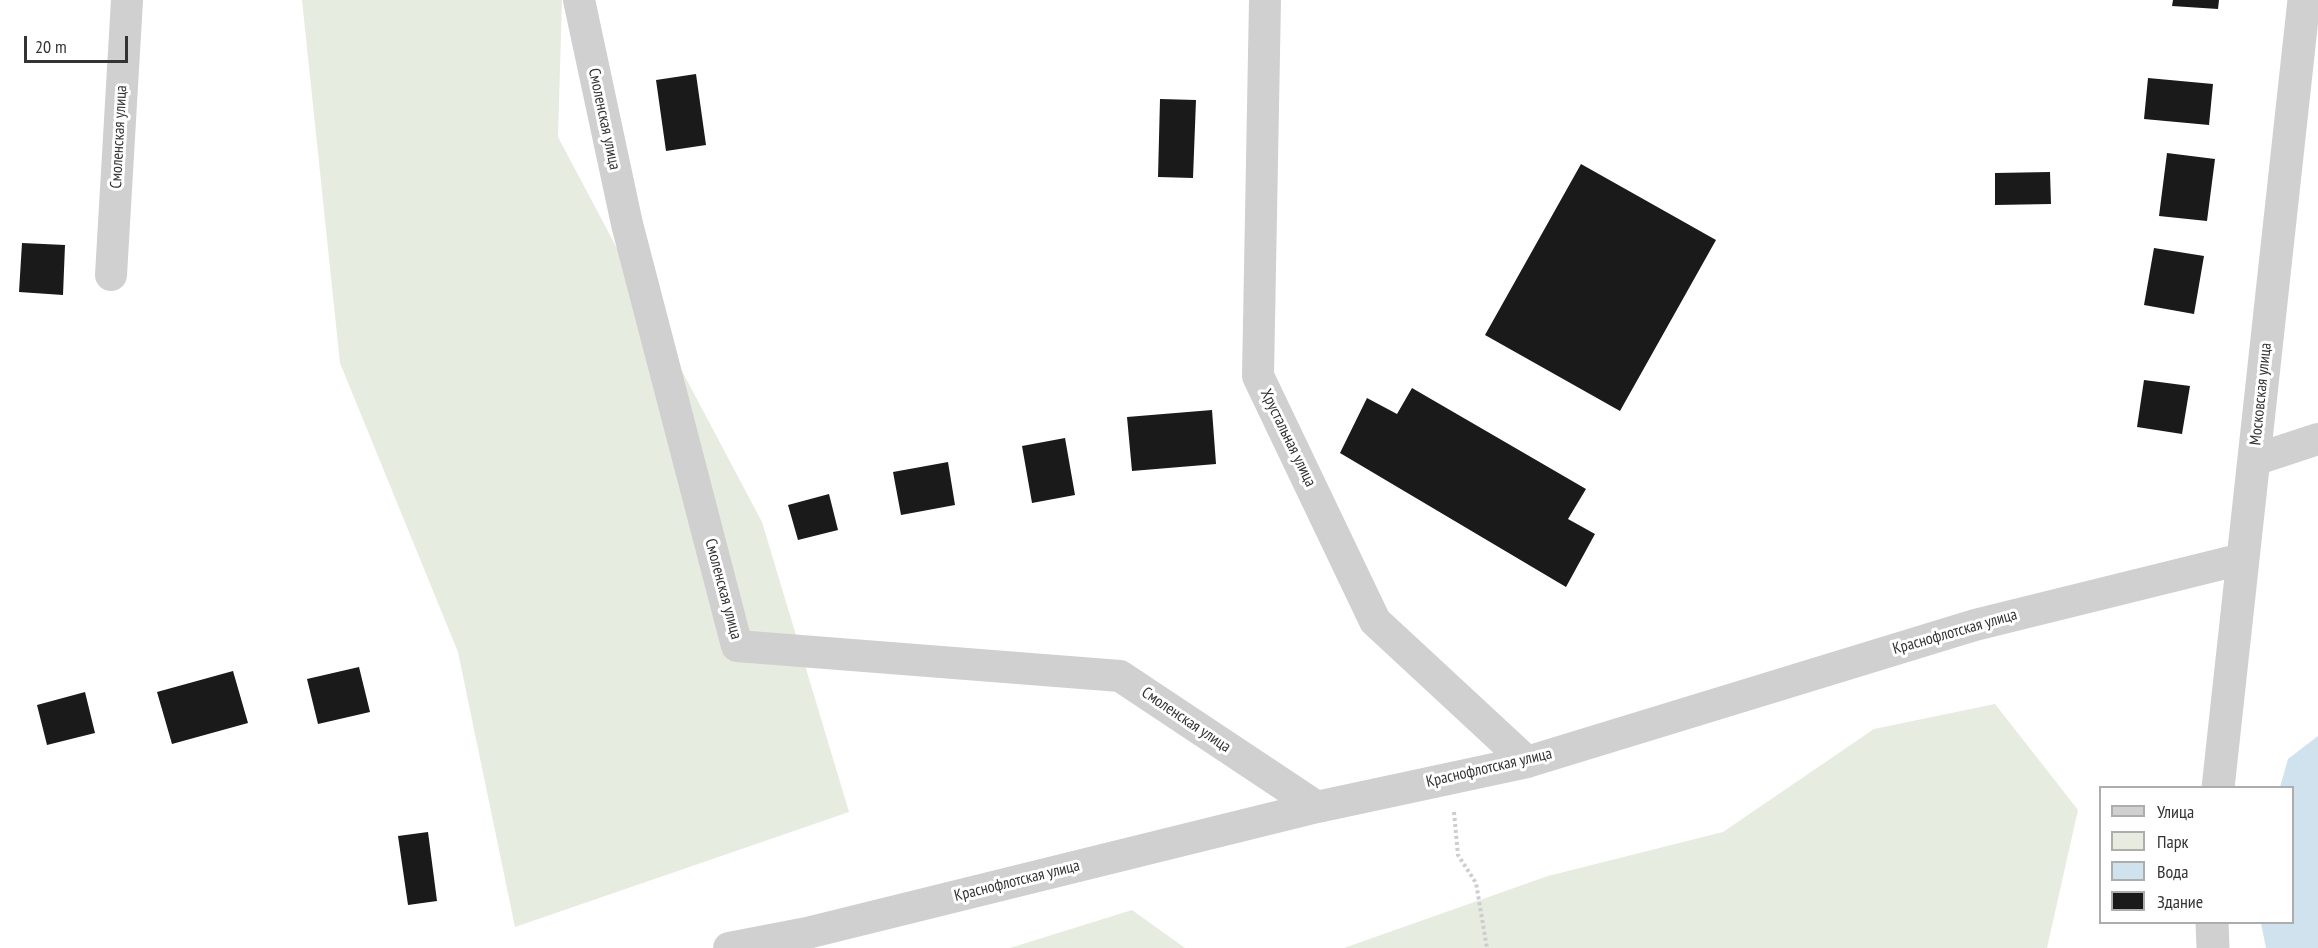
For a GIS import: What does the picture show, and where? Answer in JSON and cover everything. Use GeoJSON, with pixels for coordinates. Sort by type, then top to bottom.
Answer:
{"type":"FeatureCollection","features":[{"type":"Feature","properties":{"kind":"street","name":"Смоленская улица"},"geometry":{"type":"LineString","coordinates":[[111,275],[127,0]]}},
{"type":"Feature","properties":{"kind":"street","name":"Смоленская улица"},"geometry":{"type":"LineString","coordinates":[[579,0],[627,224],[737,646],[1120,676],[1317,807]]}},
{"type":"Feature","properties":{"kind":"street","name":"Хрустальная улица"},"geometry":{"type":"LineString","coordinates":[[1265,0],[1258,376],[1375,621],[1527,762]]}},
{"type":"Feature","properties":{"kind":"street","name":"Московская улица"},"geometry":{"type":"LineString","coordinates":[[2218,786],[2304,0]]}},
{"type":"Feature","properties":{"kind":"street"},"geometry":{"type":"LineString","coordinates":[[2254,460],[2318,439]]}},
{"type":"Feature","properties":{"kind":"street","name":"Краснофлотская улица"},"geometry":{"type":"LineString","coordinates":[[729,948],[807,933],[1317,807],[1527,762],[1975,625],[2242,559]]}},
{"type":"Feature","properties":{"kind":"street"},"geometry":{"type":"LineString","coordinates":[[2212,924],[2213,948]]}},
{"type":"Feature","properties":{"kind":"path"},"geometry":{"type":"LineString","coordinates":[[1451,778],[1458,855],[1476,884],[1487,948]]}},
{"type":"Feature","properties":{"kind":"green space"},"geometry":{"type":"Polygon","coordinates":[[[302,0],[562,0],[558,137],[762,522],[849,812],[515,927],[458,652],[340,363],[302,0]]]}},
{"type":"Feature","properties":{"kind":"green space"},"geometry":{"type":"Polygon","coordinates":[[[1995,704],[2078,810],[2047,948],[1344,948],[1548,876],[1723,832],[1874,729],[1995,704]]]}},
{"type":"Feature","properties":{"kind":"green space"},"geometry":{"type":"Polygon","coordinates":[[[1132,910],[1185,948],[1010,948],[1132,910]]]}},
{"type":"Feature","properties":{"kind":"water"},"geometry":{"type":"Polygon","coordinates":[[[2318,736],[2318,948],[2266,948],[2261,924],[2294,924],[2294,786],[2280,786],[2288,759],[2318,736]]]}},
{"type":"Feature","properties":{"kind":"building"},"geometry":{"type":"Polygon","coordinates":[[[2173,0],[2219,0],[2218,9],[2172,6],[2173,0]]]}},
{"type":"Feature","properties":{"kind":"building"},"geometry":{"type":"Polygon","coordinates":[[[696,74],[706,145],[666,151],[656,80],[696,74]]]}},
{"type":"Feature","properties":{"kind":"building"},"geometry":{"type":"Polygon","coordinates":[[[2148,78],[2213,84],[2209,125],[2144,119],[2148,78]]]}},
{"type":"Feature","properties":{"kind":"building"},"geometry":{"type":"Polygon","coordinates":[[[1160,99],[1196,100],[1193,178],[1158,177],[1160,99]]]}},
{"type":"Feature","properties":{"kind":"building"},"geometry":{"type":"Polygon","coordinates":[[[2167,153],[2215,159],[2207,221],[2159,216],[2167,153]]]}},
{"type":"Feature","properties":{"kind":"building"},"geometry":{"type":"Polygon","coordinates":[[[1581,164],[1716,240],[1620,411],[1485,335],[1581,164]]]}},
{"type":"Feature","properties":{"kind":"building"},"geometry":{"type":"Polygon","coordinates":[[[2050,172],[2051,204],[1995,205],[1995,173],[2050,172]]]}},
{"type":"Feature","properties":{"kind":"building"},"geometry":{"type":"Polygon","coordinates":[[[22,243],[65,245],[63,295],[19,292],[22,243]]]}},
{"type":"Feature","properties":{"kind":"building"},"geometry":{"type":"Polygon","coordinates":[[[2154,248],[2204,256],[2194,314],[2144,305],[2154,248]]]}},
{"type":"Feature","properties":{"kind":"building"},"geometry":{"type":"Polygon","coordinates":[[[2144,380],[2190,386],[2182,434],[2137,427],[2144,380]]]}},
{"type":"Feature","properties":{"kind":"building"},"geometry":{"type":"Polygon","coordinates":[[[1412,388],[1586,489],[1568,519],[1595,534],[1566,587],[1340,453],[1367,398],[1397,414],[1412,388]]]}},
{"type":"Feature","properties":{"kind":"building"},"geometry":{"type":"Polygon","coordinates":[[[1212,410],[1216,464],[1132,471],[1127,417],[1212,410]]]}},
{"type":"Feature","properties":{"kind":"building"},"geometry":{"type":"Polygon","coordinates":[[[1065,438],[1075,495],[1032,503],[1022,446],[1065,438]]]}},
{"type":"Feature","properties":{"kind":"building"},"geometry":{"type":"Polygon","coordinates":[[[948,462],[955,505],[901,515],[893,472],[948,462]]]}},
{"type":"Feature","properties":{"kind":"building"},"geometry":{"type":"Polygon","coordinates":[[[829,494],[838,530],[798,540],[788,505],[829,494]]]}},
{"type":"Feature","properties":{"kind":"building"},"geometry":{"type":"Polygon","coordinates":[[[359,667],[370,712],[318,724],[307,679],[359,667]]]}},
{"type":"Feature","properties":{"kind":"building"},"geometry":{"type":"Polygon","coordinates":[[[233,671],[248,723],[172,744],[157,692],[233,671]]]}},
{"type":"Feature","properties":{"kind":"building"},"geometry":{"type":"Polygon","coordinates":[[[85,692],[95,733],[47,745],[37,705],[85,692]]]}},
{"type":"Feature","properties":{"kind":"building"},"geometry":{"type":"Polygon","coordinates":[[[428,832],[437,901],[408,905],[398,836],[428,832]]]}}]}
